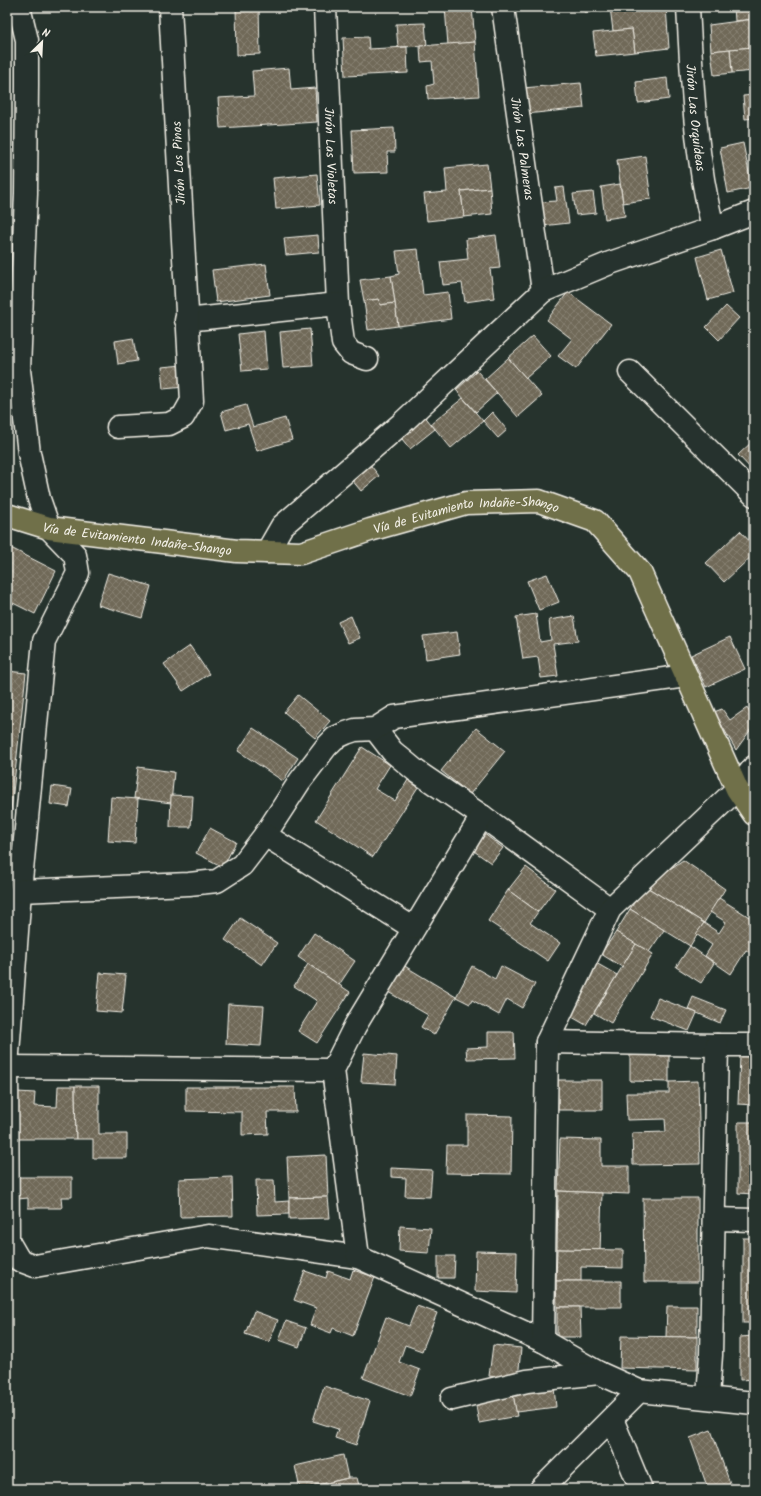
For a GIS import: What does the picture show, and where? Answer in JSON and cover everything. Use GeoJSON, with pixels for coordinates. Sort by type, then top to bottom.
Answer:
{"type":"FeatureCollection","features":[{"type":"Feature","properties":{"kind":"main road","name":"Vía de Evitamiento Indañe-Shango"},"geometry":{"type":"LineString","coordinates":[[7,515],[49,528],[237,551],[301,553],[370,530],[466,503],[539,501],[595,521],[640,572],[737,789],[754,814]]}},
{"type":"Feature","properties":{"kind":"street"},"geometry":{"type":"LineString","coordinates":[[19,7],[27,40],[26,193],[19,370],[29,453],[39,499],[49,528],[75,555],[78,573],[44,641],[20,892],[7,1067],[8,1241],[19,1260],[35,1266],[208,1236],[358,1256],[543,1341],[598,1373],[639,1391],[754,1403]]}},
{"type":"Feature","properties":{"kind":"street","name":"Jirón Los Pinos"},"geometry":{"type":"LineString","coordinates":[[118,427],[169,424],[183,417],[192,401],[186,320],[170,7]]}},
{"type":"Feature","properties":{"kind":"street","name":"Jirón Las Violetas"},"geometry":{"type":"LineString","coordinates":[[325,7],[338,304],[343,343],[351,353],[367,359]]}},
{"type":"Feature","properties":{"kind":"street","name":"Jirón Las Palmeras"},"geometry":{"type":"LineString","coordinates":[[503,7],[543,291]]}},
{"type":"Feature","properties":{"kind":"street","name":"Jirón Las Orquídeas"},"geometry":{"type":"LineString","coordinates":[[688,7],[694,99],[705,196],[713,228]]}},
{"type":"Feature","properties":{"kind":"street"},"geometry":{"type":"LineString","coordinates":[[267,552],[282,526],[401,424],[543,291],[610,263],[713,228],[754,212]]}},
{"type":"Feature","properties":{"kind":"street"},"geometry":{"type":"LineString","coordinates":[[186,320],[338,304]]}},
{"type":"Feature","properties":{"kind":"street"},"geometry":{"type":"LineString","coordinates":[[630,372],[754,495]]}},
{"type":"Feature","properties":{"kind":"street"},"geometry":{"type":"LineString","coordinates":[[20,892],[189,884],[217,881],[242,865],[265,835],[300,781],[326,746],[335,738],[346,733],[355,730],[375,729],[394,717],[686,676]]}},
{"type":"Feature","properties":{"kind":"street"},"geometry":{"type":"LineString","coordinates":[[375,729],[392,751],[416,771],[482,816],[610,909]]}},
{"type":"Feature","properties":{"kind":"street"},"geometry":{"type":"LineString","coordinates":[[543,1341],[547,1042],[610,909],[737,789],[754,768]]}},
{"type":"Feature","properties":{"kind":"street"},"geometry":{"type":"LineString","coordinates":[[358,1256],[333,1070],[355,1026],[482,816]]}},
{"type":"Feature","properties":{"kind":"street"},"geometry":{"type":"LineString","coordinates":[[265,835],[413,928]]}},
{"type":"Feature","properties":{"kind":"street"},"geometry":{"type":"LineString","coordinates":[[547,1042],[717,1046],[754,1045]]}},
{"type":"Feature","properties":{"kind":"street"},"geometry":{"type":"LineString","coordinates":[[708,1397],[711,1355],[715,1219],[717,1046]]}},
{"type":"Feature","properties":{"kind":"street"},"geometry":{"type":"LineString","coordinates":[[7,1067],[333,1070]]}},
{"type":"Feature","properties":{"kind":"street"},"geometry":{"type":"LineString","coordinates":[[715,1219],[754,1220]]}},
{"type":"Feature","properties":{"kind":"street"},"geometry":{"type":"LineString","coordinates":[[452,1399],[527,1381],[598,1373]]}},
{"type":"Feature","properties":{"kind":"street"},"geometry":{"type":"LineString","coordinates":[[542,1489],[639,1391]]}},
{"type":"Feature","properties":{"kind":"street"},"geometry":{"type":"LineString","coordinates":[[612,1419],[641,1489]]}},
{"type":"Feature","properties":{"kind":"building"},"geometry":{"type":"Polygon","coordinates":[[[236,7],[259,7],[260,54],[237,55],[236,7]]]}},
{"type":"Feature","properties":{"kind":"building"},"geometry":{"type":"Polygon","coordinates":[[[445,7],[472,7],[475,42],[448,45],[445,7]]]}},
{"type":"Feature","properties":{"kind":"building"},"geometry":{"type":"Polygon","coordinates":[[[585,7],[610,7],[611,10],[585,12],[585,7]]]}},
{"type":"Feature","properties":{"kind":"building"},"geometry":{"type":"Polygon","coordinates":[[[610,7],[666,7],[669,48],[635,52],[632,29],[613,31],[610,7]]]}},
{"type":"Feature","properties":{"kind":"building"},"geometry":{"type":"Polygon","coordinates":[[[734,7],[754,7],[754,19],[735,21],[734,7]]]}},
{"type":"Feature","properties":{"kind":"building"},"geometry":{"type":"Polygon","coordinates":[[[754,19],[754,47],[711,51],[709,25],[754,19]]]}},
{"type":"Feature","properties":{"kind":"building"},"geometry":{"type":"Polygon","coordinates":[[[425,23],[427,46],[398,47],[396,24],[425,23]]]}},
{"type":"Feature","properties":{"kind":"building"},"geometry":{"type":"Polygon","coordinates":[[[632,29],[635,52],[596,56],[593,33],[632,29]]]}},
{"type":"Feature","properties":{"kind":"building"},"geometry":{"type":"Polygon","coordinates":[[[368,37],[369,49],[407,47],[408,73],[345,76],[343,38],[368,37]]]}},
{"type":"Feature","properties":{"kind":"building"},"geometry":{"type":"Polygon","coordinates":[[[475,42],[479,96],[428,99],[427,86],[434,84],[432,61],[421,62],[420,46],[475,42]]]}},
{"type":"Feature","properties":{"kind":"building"},"geometry":{"type":"Polygon","coordinates":[[[754,47],[754,71],[732,73],[730,49],[754,47]]]}},
{"type":"Feature","properties":{"kind":"building"},"geometry":{"type":"Polygon","coordinates":[[[730,49],[732,73],[714,75],[711,51],[730,49]]]}},
{"type":"Feature","properties":{"kind":"building"},"geometry":{"type":"Polygon","coordinates":[[[289,68],[291,90],[315,88],[317,122],[220,128],[218,98],[254,96],[252,71],[289,68]]]}},
{"type":"Feature","properties":{"kind":"building"},"geometry":{"type":"Polygon","coordinates":[[[667,78],[669,99],[638,103],[636,82],[667,78]]]}},
{"type":"Feature","properties":{"kind":"building"},"geometry":{"type":"Polygon","coordinates":[[[581,83],[584,108],[526,114],[523,88],[581,83]]]}},
{"type":"Feature","properties":{"kind":"building"},"geometry":{"type":"Polygon","coordinates":[[[754,95],[754,118],[745,119],[743,96],[754,95]]]}},
{"type":"Feature","properties":{"kind":"building"},"geometry":{"type":"Polygon","coordinates":[[[394,128],[395,152],[387,152],[388,172],[354,173],[352,130],[394,128]]]}},
{"type":"Feature","properties":{"kind":"building"},"geometry":{"type":"Polygon","coordinates":[[[743,143],[752,188],[728,193],[720,148],[743,143]]]}},
{"type":"Feature","properties":{"kind":"building"},"geometry":{"type":"Polygon","coordinates":[[[645,156],[651,199],[623,203],[617,160],[645,156]]]}},
{"type":"Feature","properties":{"kind":"building"},"geometry":{"type":"Polygon","coordinates":[[[487,164],[490,188],[461,191],[464,217],[427,221],[424,194],[447,192],[445,168],[487,164]]]}},
{"type":"Feature","properties":{"kind":"building"},"geometry":{"type":"Polygon","coordinates":[[[317,174],[320,205],[276,209],[273,178],[317,174]]]}},
{"type":"Feature","properties":{"kind":"building"},"geometry":{"type":"Polygon","coordinates":[[[620,184],[625,216],[605,219],[601,187],[620,184]]]}},
{"type":"Feature","properties":{"kind":"building"},"geometry":{"type":"Polygon","coordinates":[[[564,187],[569,223],[542,226],[540,202],[557,201],[555,188],[564,187]]]}},
{"type":"Feature","properties":{"kind":"building"},"geometry":{"type":"Polygon","coordinates":[[[490,188],[492,214],[464,217],[461,191],[490,188]]]}},
{"type":"Feature","properties":{"kind":"building"},"geometry":{"type":"Polygon","coordinates":[[[593,192],[596,213],[576,215],[573,194],[593,192]]]}},
{"type":"Feature","properties":{"kind":"building"},"geometry":{"type":"Polygon","coordinates":[[[318,235],[319,252],[286,255],[284,238],[318,235]]]}},
{"type":"Feature","properties":{"kind":"building"},"geometry":{"type":"Polygon","coordinates":[[[496,235],[500,268],[490,269],[494,298],[465,302],[462,283],[443,285],[440,262],[468,259],[466,239],[496,235]]]}},
{"type":"Feature","properties":{"kind":"building"},"geometry":{"type":"Polygon","coordinates":[[[418,249],[423,295],[448,292],[451,319],[398,326],[391,276],[399,274],[396,251],[418,249]]]}},
{"type":"Feature","properties":{"kind":"building"},"geometry":{"type":"Polygon","coordinates":[[[721,250],[733,293],[708,300],[697,257],[721,250]]]}},
{"type":"Feature","properties":{"kind":"building"},"geometry":{"type":"Polygon","coordinates":[[[266,264],[270,295],[216,302],[212,270],[266,264]]]}},
{"type":"Feature","properties":{"kind":"building"},"geometry":{"type":"Polygon","coordinates":[[[391,276],[395,303],[380,305],[379,299],[364,301],[360,280],[391,276]]]}},
{"type":"Feature","properties":{"kind":"building"},"geometry":{"type":"Polygon","coordinates":[[[568,292],[611,324],[576,369],[558,356],[572,339],[547,320],[568,292]]]}},
{"type":"Feature","properties":{"kind":"building"},"geometry":{"type":"Polygon","coordinates":[[[379,299],[380,305],[395,303],[398,326],[368,330],[364,301],[379,299]]]}},
{"type":"Feature","properties":{"kind":"building"},"geometry":{"type":"Polygon","coordinates":[[[726,306],[739,318],[719,340],[706,327],[726,306]]]}},
{"type":"Feature","properties":{"kind":"building"},"geometry":{"type":"Polygon","coordinates":[[[310,329],[313,366],[283,368],[280,332],[310,329]]]}},
{"type":"Feature","properties":{"kind":"building"},"geometry":{"type":"Polygon","coordinates":[[[264,331],[267,369],[242,371],[238,334],[264,331]]]}},
{"type":"Feature","properties":{"kind":"building"},"geometry":{"type":"Polygon","coordinates":[[[533,336],[551,356],[526,378],[508,358],[533,336]]]}},
{"type":"Feature","properties":{"kind":"building"},"geometry":{"type":"Polygon","coordinates":[[[133,338],[137,361],[118,364],[115,341],[133,338]]]}},
{"type":"Feature","properties":{"kind":"building"},"geometry":{"type":"Polygon","coordinates":[[[508,358],[542,396],[518,417],[485,379],[508,358]]]}},
{"type":"Feature","properties":{"kind":"building"},"geometry":{"type":"Polygon","coordinates":[[[183,365],[185,387],[163,389],[161,367],[183,365]]]}},
{"type":"Feature","properties":{"kind":"building"},"geometry":{"type":"Polygon","coordinates":[[[477,371],[497,393],[476,412],[456,390],[477,371]]]}},
{"type":"Feature","properties":{"kind":"building"},"geometry":{"type":"Polygon","coordinates":[[[463,398],[483,421],[451,448],[431,424],[463,398]]]}},
{"type":"Feature","properties":{"kind":"building"},"geometry":{"type":"Polygon","coordinates":[[[246,405],[253,427],[285,418],[292,440],[257,451],[248,424],[226,430],[221,412],[246,405]]]}},
{"type":"Feature","properties":{"kind":"building"},"geometry":{"type":"Polygon","coordinates":[[[492,412],[507,430],[498,438],[483,421],[492,412]]]}},
{"type":"Feature","properties":{"kind":"building"},"geometry":{"type":"Polygon","coordinates":[[[423,414],[435,429],[410,449],[398,434],[423,414]]]}},
{"type":"Feature","properties":{"kind":"building"},"geometry":{"type":"Polygon","coordinates":[[[754,440],[754,472],[738,455],[754,440]]]}},
{"type":"Feature","properties":{"kind":"building"},"geometry":{"type":"Polygon","coordinates":[[[365,458],[379,476],[361,491],[346,473],[365,458]]]}},
{"type":"Feature","properties":{"kind":"building"},"geometry":{"type":"Polygon","coordinates":[[[740,531],[754,546],[754,554],[724,582],[706,563],[740,531]]]}},
{"type":"Feature","properties":{"kind":"building"},"geometry":{"type":"Polygon","coordinates":[[[7,546],[56,571],[35,614],[13,603],[7,615],[7,546]]]}},
{"type":"Feature","properties":{"kind":"building"},"geometry":{"type":"Polygon","coordinates":[[[108,573],[151,586],[142,618],[98,605],[108,573]]]}},
{"type":"Feature","properties":{"kind":"building"},"geometry":{"type":"Polygon","coordinates":[[[547,574],[559,602],[539,610],[527,581],[547,574]]]}},
{"type":"Feature","properties":{"kind":"building"},"geometry":{"type":"Polygon","coordinates":[[[536,614],[540,642],[551,640],[549,620],[574,616],[578,641],[553,644],[558,676],[541,678],[538,657],[523,659],[516,617],[536,614]]]}},
{"type":"Feature","properties":{"kind":"building"},"geometry":{"type":"Polygon","coordinates":[[[351,616],[360,638],[348,643],[338,622],[351,616]]]}},
{"type":"Feature","properties":{"kind":"building"},"geometry":{"type":"Polygon","coordinates":[[[457,632],[460,654],[426,659],[423,636],[457,632]]]}},
{"type":"Feature","properties":{"kind":"building"},"geometry":{"type":"Polygon","coordinates":[[[730,637],[745,669],[706,687],[691,655],[730,637]]]}},
{"type":"Feature","properties":{"kind":"building"},"geometry":{"type":"Polygon","coordinates":[[[190,646],[209,674],[183,691],[164,664],[190,646]]]}},
{"type":"Feature","properties":{"kind":"building"},"geometry":{"type":"Polygon","coordinates":[[[7,671],[26,673],[8,838],[7,838],[7,671]]]}},
{"type":"Feature","properties":{"kind":"building"},"geometry":{"type":"Polygon","coordinates":[[[298,695],[330,721],[315,738],[284,712],[298,695]]]}},
{"type":"Feature","properties":{"kind":"building"},"geometry":{"type":"Polygon","coordinates":[[[747,708],[754,720],[754,725],[736,750],[714,712],[722,709],[730,720],[747,708]]]}},
{"type":"Feature","properties":{"kind":"building"},"geometry":{"type":"Polygon","coordinates":[[[253,728],[298,758],[283,781],[238,751],[253,728]]]}},
{"type":"Feature","properties":{"kind":"building"},"geometry":{"type":"Polygon","coordinates":[[[476,728],[505,751],[470,794],[441,771],[476,728]]]}},
{"type":"Feature","properties":{"kind":"building"},"geometry":{"type":"Polygon","coordinates":[[[362,747],[390,765],[375,789],[395,801],[408,780],[418,787],[373,857],[316,820],[362,747]]]}},
{"type":"Feature","properties":{"kind":"building"},"geometry":{"type":"Polygon","coordinates":[[[138,767],[174,772],[171,803],[134,798],[138,767]]]}},
{"type":"Feature","properties":{"kind":"building"},"geometry":{"type":"Polygon","coordinates":[[[52,786],[72,789],[69,807],[50,804],[52,786]]]}},
{"type":"Feature","properties":{"kind":"building"},"geometry":{"type":"Polygon","coordinates":[[[171,795],[193,796],[191,827],[170,827],[171,795]]]}},
{"type":"Feature","properties":{"kind":"building"},"geometry":{"type":"Polygon","coordinates":[[[111,797],[138,799],[135,843],[108,841],[111,797]]]}},
{"type":"Feature","properties":{"kind":"building"},"geometry":{"type":"Polygon","coordinates":[[[210,828],[236,842],[223,867],[196,853],[210,828]]]}},
{"type":"Feature","properties":{"kind":"building"},"geometry":{"type":"Polygon","coordinates":[[[483,833],[503,848],[491,863],[471,849],[483,833]]]}},
{"type":"Feature","properties":{"kind":"building"},"geometry":{"type":"Polygon","coordinates":[[[683,860],[725,889],[704,923],[645,886],[683,860]]]}},
{"type":"Feature","properties":{"kind":"building"},"geometry":{"type":"Polygon","coordinates":[[[526,867],[555,889],[538,912],[508,890],[526,867]]]}},
{"type":"Feature","properties":{"kind":"building"},"geometry":{"type":"Polygon","coordinates":[[[645,886],[704,923],[690,946],[630,909],[645,886]]]}},
{"type":"Feature","properties":{"kind":"building"},"geometry":{"type":"Polygon","coordinates":[[[508,890],[538,912],[530,923],[560,943],[548,961],[488,921],[508,890]]]}},
{"type":"Feature","properties":{"kind":"building"},"geometry":{"type":"Polygon","coordinates":[[[719,898],[754,920],[754,955],[746,950],[731,974],[705,956],[712,945],[696,934],[704,923],[719,933],[726,922],[710,912],[719,898]]]}},
{"type":"Feature","properties":{"kind":"building"},"geometry":{"type":"Polygon","coordinates":[[[630,909],[664,930],[649,952],[616,932],[630,909]]]}},
{"type":"Feature","properties":{"kind":"building"},"geometry":{"type":"Polygon","coordinates":[[[240,918],[277,943],[262,965],[225,940],[240,918]]]}},
{"type":"Feature","properties":{"kind":"building"},"geometry":{"type":"Polygon","coordinates":[[[616,932],[636,944],[622,967],[601,954],[616,932]]]}},
{"type":"Feature","properties":{"kind":"building"},"geometry":{"type":"Polygon","coordinates":[[[314,933],[355,961],[339,985],[298,957],[314,933]]]}},
{"type":"Feature","properties":{"kind":"building"},"geometry":{"type":"Polygon","coordinates":[[[636,944],[653,954],[611,1023],[594,1013],[636,944]]]}},
{"type":"Feature","properties":{"kind":"building"},"geometry":{"type":"Polygon","coordinates":[[[690,946],[714,963],[701,983],[676,967],[690,946]]]}},
{"type":"Feature","properties":{"kind":"building"},"geometry":{"type":"Polygon","coordinates":[[[596,963],[617,975],[586,1025],[565,1013],[596,963]]]}},
{"type":"Feature","properties":{"kind":"building"},"geometry":{"type":"Polygon","coordinates":[[[308,964],[350,992],[317,1043],[298,1031],[317,1001],[294,986],[308,964]]]}},
{"type":"Feature","properties":{"kind":"building"},"geometry":{"type":"Polygon","coordinates":[[[403,965],[456,997],[434,1035],[421,1027],[428,1015],[388,992],[403,965]]]}},
{"type":"Feature","properties":{"kind":"building"},"geometry":{"type":"Polygon","coordinates":[[[472,966],[495,979],[501,966],[535,984],[522,1008],[507,999],[499,1015],[472,1000],[470,1004],[456,997],[472,966]]]}},
{"type":"Feature","properties":{"kind":"building"},"geometry":{"type":"Polygon","coordinates":[[[100,973],[126,975],[122,1013],[96,1011],[100,973]]]}},
{"type":"Feature","properties":{"kind":"building"},"geometry":{"type":"Polygon","coordinates":[[[693,997],[726,1010],[720,1023],[688,1009],[693,997]]]}},
{"type":"Feature","properties":{"kind":"building"},"geometry":{"type":"Polygon","coordinates":[[[658,998],[697,1013],[689,1031],[650,1016],[658,998]]]}},
{"type":"Feature","properties":{"kind":"building"},"geometry":{"type":"Polygon","coordinates":[[[228,1004],[264,1006],[261,1046],[226,1044],[228,1004]]]}},
{"type":"Feature","properties":{"kind":"building"},"geometry":{"type":"Polygon","coordinates":[[[488,1032],[514,1032],[515,1058],[467,1059],[466,1048],[488,1047],[488,1032]]]}},
{"type":"Feature","properties":{"kind":"building"},"geometry":{"type":"Polygon","coordinates":[[[364,1053],[397,1056],[395,1084],[361,1082],[364,1053]]]}},
{"type":"Feature","properties":{"kind":"building"},"geometry":{"type":"Polygon","coordinates":[[[630,1054],[669,1055],[669,1082],[630,1081],[630,1054]]]}},
{"type":"Feature","properties":{"kind":"building"},"geometry":{"type":"Polygon","coordinates":[[[740,1056],[754,1057],[754,1105],[738,1104],[740,1056]]]}},
{"type":"Feature","properties":{"kind":"building"},"geometry":{"type":"Polygon","coordinates":[[[557,1080],[602,1080],[602,1110],[558,1110],[557,1080]]]}},
{"type":"Feature","properties":{"kind":"building"},"geometry":{"type":"Polygon","coordinates":[[[698,1081],[700,1164],[633,1165],[632,1133],[666,1132],[665,1119],[627,1120],[626,1093],[669,1093],[669,1082],[698,1081]]]}},
{"type":"Feature","properties":{"kind":"building"},"geometry":{"type":"Polygon","coordinates":[[[58,1086],[75,1086],[76,1139],[17,1139],[17,1092],[35,1093],[34,1106],[57,1107],[58,1086]]]}},
{"type":"Feature","properties":{"kind":"building"},"geometry":{"type":"Polygon","coordinates":[[[75,1086],[99,1086],[99,1134],[127,1134],[127,1158],[93,1158],[93,1139],[76,1139],[75,1086]]]}},
{"type":"Feature","properties":{"kind":"building"},"geometry":{"type":"Polygon","coordinates":[[[186,1087],[295,1087],[296,1112],[267,1112],[268,1134],[242,1135],[242,1112],[186,1111],[186,1087]]]}},
{"type":"Feature","properties":{"kind":"building"},"geometry":{"type":"Polygon","coordinates":[[[467,1115],[512,1116],[511,1174],[446,1173],[447,1145],[467,1145],[467,1115]]]}},
{"type":"Feature","properties":{"kind":"building"},"geometry":{"type":"Polygon","coordinates":[[[738,1122],[754,1122],[754,1194],[738,1193],[738,1122]]]}},
{"type":"Feature","properties":{"kind":"building"},"geometry":{"type":"Polygon","coordinates":[[[560,1139],[601,1140],[601,1166],[629,1166],[629,1194],[558,1191],[560,1139]]]}},
{"type":"Feature","properties":{"kind":"building"},"geometry":{"type":"Polygon","coordinates":[[[326,1155],[328,1197],[289,1198],[287,1157],[326,1155]]]}},
{"type":"Feature","properties":{"kind":"building"},"geometry":{"type":"Polygon","coordinates":[[[391,1168],[432,1170],[430,1197],[405,1196],[406,1178],[391,1177],[391,1168]]]}},
{"type":"Feature","properties":{"kind":"building"},"geometry":{"type":"Polygon","coordinates":[[[18,1177],[72,1177],[72,1197],[61,1197],[62,1208],[28,1208],[28,1198],[18,1199],[18,1177]]]}},
{"type":"Feature","properties":{"kind":"building"},"geometry":{"type":"Polygon","coordinates":[[[232,1177],[233,1216],[180,1217],[179,1179],[232,1177]]]}},
{"type":"Feature","properties":{"kind":"building"},"geometry":{"type":"Polygon","coordinates":[[[256,1180],[274,1180],[275,1202],[289,1201],[289,1214],[257,1215],[256,1180]]]}},
{"type":"Feature","properties":{"kind":"building"},"geometry":{"type":"Polygon","coordinates":[[[558,1191],[602,1193],[600,1250],[557,1249],[558,1191]]]}},
{"type":"Feature","properties":{"kind":"building"},"geometry":{"type":"Polygon","coordinates":[[[328,1197],[330,1218],[289,1219],[289,1198],[328,1197]]]}},
{"type":"Feature","properties":{"kind":"building"},"geometry":{"type":"Polygon","coordinates":[[[643,1198],[698,1198],[698,1282],[644,1282],[643,1198]]]}},
{"type":"Feature","properties":{"kind":"building"},"geometry":{"type":"Polygon","coordinates":[[[400,1226],[431,1228],[429,1253],[399,1251],[400,1226]]]}},
{"type":"Feature","properties":{"kind":"building"},"geometry":{"type":"Polygon","coordinates":[[[743,1238],[754,1238],[754,1323],[743,1323],[743,1238]]]}},
{"type":"Feature","properties":{"kind":"building"},"geometry":{"type":"Polygon","coordinates":[[[557,1249],[623,1250],[623,1268],[581,1267],[581,1281],[556,1281],[557,1249]]]}},
{"type":"Feature","properties":{"kind":"building"},"geometry":{"type":"Polygon","coordinates":[[[476,1251],[517,1252],[516,1293],[475,1291],[476,1251]]]}},
{"type":"Feature","properties":{"kind":"building"},"geometry":{"type":"Polygon","coordinates":[[[438,1256],[455,1256],[454,1278],[438,1278],[438,1256]]]}},
{"type":"Feature","properties":{"kind":"building"},"geometry":{"type":"Polygon","coordinates":[[[353,1270],[375,1277],[353,1336],[333,1328],[331,1333],[310,1325],[316,1308],[294,1300],[305,1271],[326,1278],[328,1271],[350,1279],[353,1270]]]}},
{"type":"Feature","properties":{"kind":"building"},"geometry":{"type":"Polygon","coordinates":[[[556,1281],[621,1281],[621,1307],[557,1307],[556,1281]]]}},
{"type":"Feature","properties":{"kind":"building"},"geometry":{"type":"Polygon","coordinates":[[[417,1306],[437,1313],[422,1351],[405,1345],[399,1362],[420,1370],[410,1396],[363,1378],[386,1317],[409,1326],[417,1306]]]}},
{"type":"Feature","properties":{"kind":"building"},"geometry":{"type":"Polygon","coordinates":[[[667,1306],[697,1306],[697,1337],[666,1337],[667,1306]]]}},
{"type":"Feature","properties":{"kind":"building"},"geometry":{"type":"Polygon","coordinates":[[[557,1307],[580,1307],[581,1337],[557,1337],[557,1307]]]}},
{"type":"Feature","properties":{"kind":"building"},"geometry":{"type":"Polygon","coordinates":[[[254,1311],[278,1320],[269,1342],[245,1334],[254,1311]]]}},
{"type":"Feature","properties":{"kind":"building"},"geometry":{"type":"Polygon","coordinates":[[[286,1321],[306,1328],[299,1347],[279,1340],[286,1321]]]}},
{"type":"Feature","properties":{"kind":"building"},"geometry":{"type":"Polygon","coordinates":[[[621,1336],[697,1337],[697,1370],[620,1368],[621,1336]]]}},
{"type":"Feature","properties":{"kind":"building"},"geometry":{"type":"Polygon","coordinates":[[[754,1336],[754,1379],[740,1380],[740,1337],[754,1336]]]}},
{"type":"Feature","properties":{"kind":"building"},"geometry":{"type":"Polygon","coordinates":[[[493,1345],[521,1348],[518,1379],[489,1376],[493,1345]]]}},
{"type":"Feature","properties":{"kind":"building"},"geometry":{"type":"Polygon","coordinates":[[[324,1386],[370,1401],[356,1445],[335,1438],[338,1429],[313,1421],[324,1386]]]}},
{"type":"Feature","properties":{"kind":"building"},"geometry":{"type":"Polygon","coordinates":[[[554,1388],[556,1407],[516,1412],[513,1394],[554,1388]]]}},
{"type":"Feature","properties":{"kind":"building"},"geometry":{"type":"Polygon","coordinates":[[[513,1394],[517,1416],[479,1423],[475,1400],[513,1394]]]}},
{"type":"Feature","properties":{"kind":"building"},"geometry":{"type":"Polygon","coordinates":[[[711,1430],[732,1489],[708,1489],[690,1438],[711,1430]]]}},
{"type":"Feature","properties":{"kind":"building"},"geometry":{"type":"Polygon","coordinates":[[[343,1455],[348,1478],[300,1489],[295,1466],[343,1455]]]}},
{"type":"Feature","properties":{"kind":"building"},"geometry":{"type":"Polygon","coordinates":[[[348,1478],[357,1478],[360,1489],[320,1489],[319,1485],[348,1478]]]}}]}
